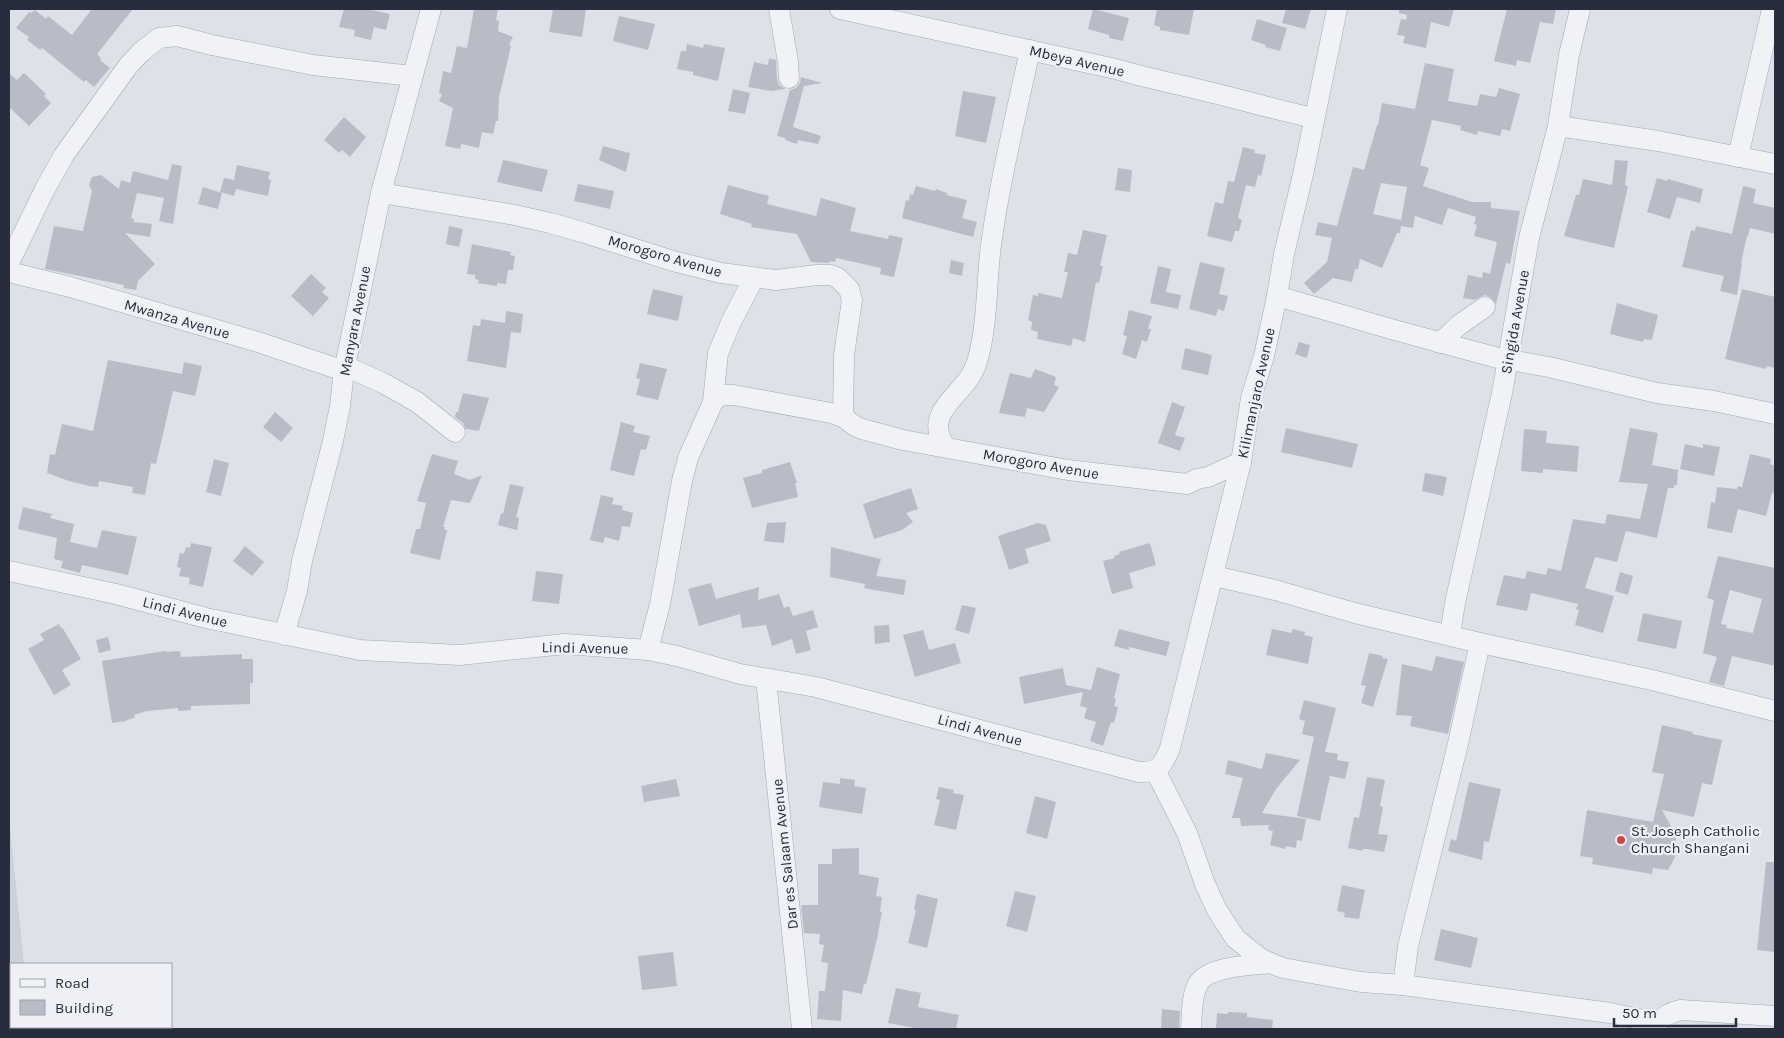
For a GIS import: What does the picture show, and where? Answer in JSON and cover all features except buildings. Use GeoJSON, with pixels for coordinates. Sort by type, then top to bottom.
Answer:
{"type":"FeatureCollection","features":[{"type":"Feature","properties":{"kind":"street","name":"Manyara Avenue"},"geometry":{"type":"LineString","coordinates":[[284,635],[297,591],[302,561],[333,441],[345,368],[381,193],[431,9]]}},
{"type":"Feature","properties":{"kind":"street"},"geometry":{"type":"LineString","coordinates":[[779,9],[789,78]]}},
{"type":"Feature","properties":{"kind":"street","name":"Mbeya Avenue"},"geometry":{"type":"LineString","coordinates":[[840,9],[1116,69],[1144,78],[1213,92],[1274,110],[1314,118]]}},
{"type":"Feature","properties":{"kind":"street","name":"Kilimanjaro Avenue"},"geometry":{"type":"LineString","coordinates":[[1155,770],[1164,762],[1170,748],[1214,576],[1241,462],[1251,398],[1264,356],[1278,296],[1284,254],[1337,9]]}},
{"type":"Feature","properties":{"kind":"street","name":"Singida Avenue"},"geometry":{"type":"LineString","coordinates":[[1450,635],[1455,604],[1502,393],[1529,238],[1558,126],[1569,55],[1580,9]]}},
{"type":"Feature","properties":{"kind":"street"},"geometry":{"type":"LineString","coordinates":[[1738,157],[1772,9]]}},
{"type":"Feature","properties":{"kind":"street"},"geometry":{"type":"LineString","coordinates":[[9,263],[45,189],[64,155],[128,66],[141,52],[159,38],[177,36],[212,46],[313,65],[412,76]]}},
{"type":"Feature","properties":{"kind":"street"},"geometry":{"type":"LineString","coordinates":[[945,447],[937,429],[939,416],[969,380],[977,362],[981,344],[992,237],[1030,50]]}},
{"type":"Feature","properties":{"kind":"street"},"geometry":{"type":"LineString","coordinates":[[1558,126],[1658,141],[1775,164]]}},
{"type":"Feature","properties":{"kind":"street","name":"Morogoro Avenue"},"geometry":{"type":"LineString","coordinates":[[381,193],[515,215],[550,223],[692,267],[754,278],[782,280],[831,275],[838,278],[849,289],[852,300],[844,355],[843,417]]}},
{"type":"Feature","properties":{"kind":"street","name":"Mwanza Avenue"},"geometry":{"type":"LineString","coordinates":[[9,272],[70,287],[345,368],[383,383],[417,402],[454,432]]}},
{"type":"Feature","properties":{"kind":"street"},"geometry":{"type":"LineString","coordinates":[[648,650],[660,604],[682,481],[688,458],[714,402],[718,353],[732,320],[754,278]]}},
{"type":"Feature","properties":{"kind":"street"},"geometry":{"type":"LineString","coordinates":[[1278,296],[1498,358],[1607,380],[1657,393],[1714,401],[1775,414]]}},
{"type":"Feature","properties":{"kind":"street"},"geometry":{"type":"LineString","coordinates":[[1440,343],[1459,324],[1485,307]]}},
{"type":"Feature","properties":{"kind":"street","name":"Morogoro Avenue"},"geometry":{"type":"LineString","coordinates":[[714,402],[718,397],[734,395],[814,409],[843,417],[855,426],[869,432],[945,447],[1068,470],[1187,484],[1241,462]]}},
{"type":"Feature","properties":{"kind":"street","name":"Lindi Avenue"},"geometry":{"type":"LineString","coordinates":[[9,571],[106,592],[206,618],[360,650],[460,655],[565,644],[648,650],[677,656],[740,674],[816,687],[1139,772],[1155,770]]}},
{"type":"Feature","properties":{"kind":"street"},"geometry":{"type":"LineString","coordinates":[[1214,576],[1275,590],[1355,613],[1480,643],[1678,686],[1775,711]]}},
{"type":"Feature","properties":{"kind":"street"},"geometry":{"type":"LineString","coordinates":[[1403,985],[1408,946],[1457,748],[1480,643]]}},
{"type":"Feature","properties":{"kind":"street","name":"Dar es Salaam Avenue"},"geometry":{"type":"LineString","coordinates":[[766,678],[802,1029]]}},
{"type":"Feature","properties":{"kind":"street"},"geometry":{"type":"LineString","coordinates":[[1155,770],[1187,833],[1205,884],[1217,910],[1240,943],[1261,959],[1270,963],[1283,968],[1352,981],[1403,985],[1610,1013],[1655,1026],[1668,1014],[1681,1010],[1775,1016]]}},
{"type":"Feature","properties":{"kind":"street"},"geometry":{"type":"LineString","coordinates":[[1191,1029],[1193,1003],[1198,984],[1203,978],[1217,971],[1270,963]]}},
{"type":"Feature","properties":{"kind":"shaded area"},"geometry":{"type":"Polygon","coordinates":[[[9,817],[24,963],[10,963],[10,1028],[30,1029],[9,1029],[9,817]]]}},
{"type":"Feature","properties":{"kind":"place","name":"St. Joseph Catholic Church Shangani"},"geometry":{"type":"Point","coordinates":[1621,840]}}]}
